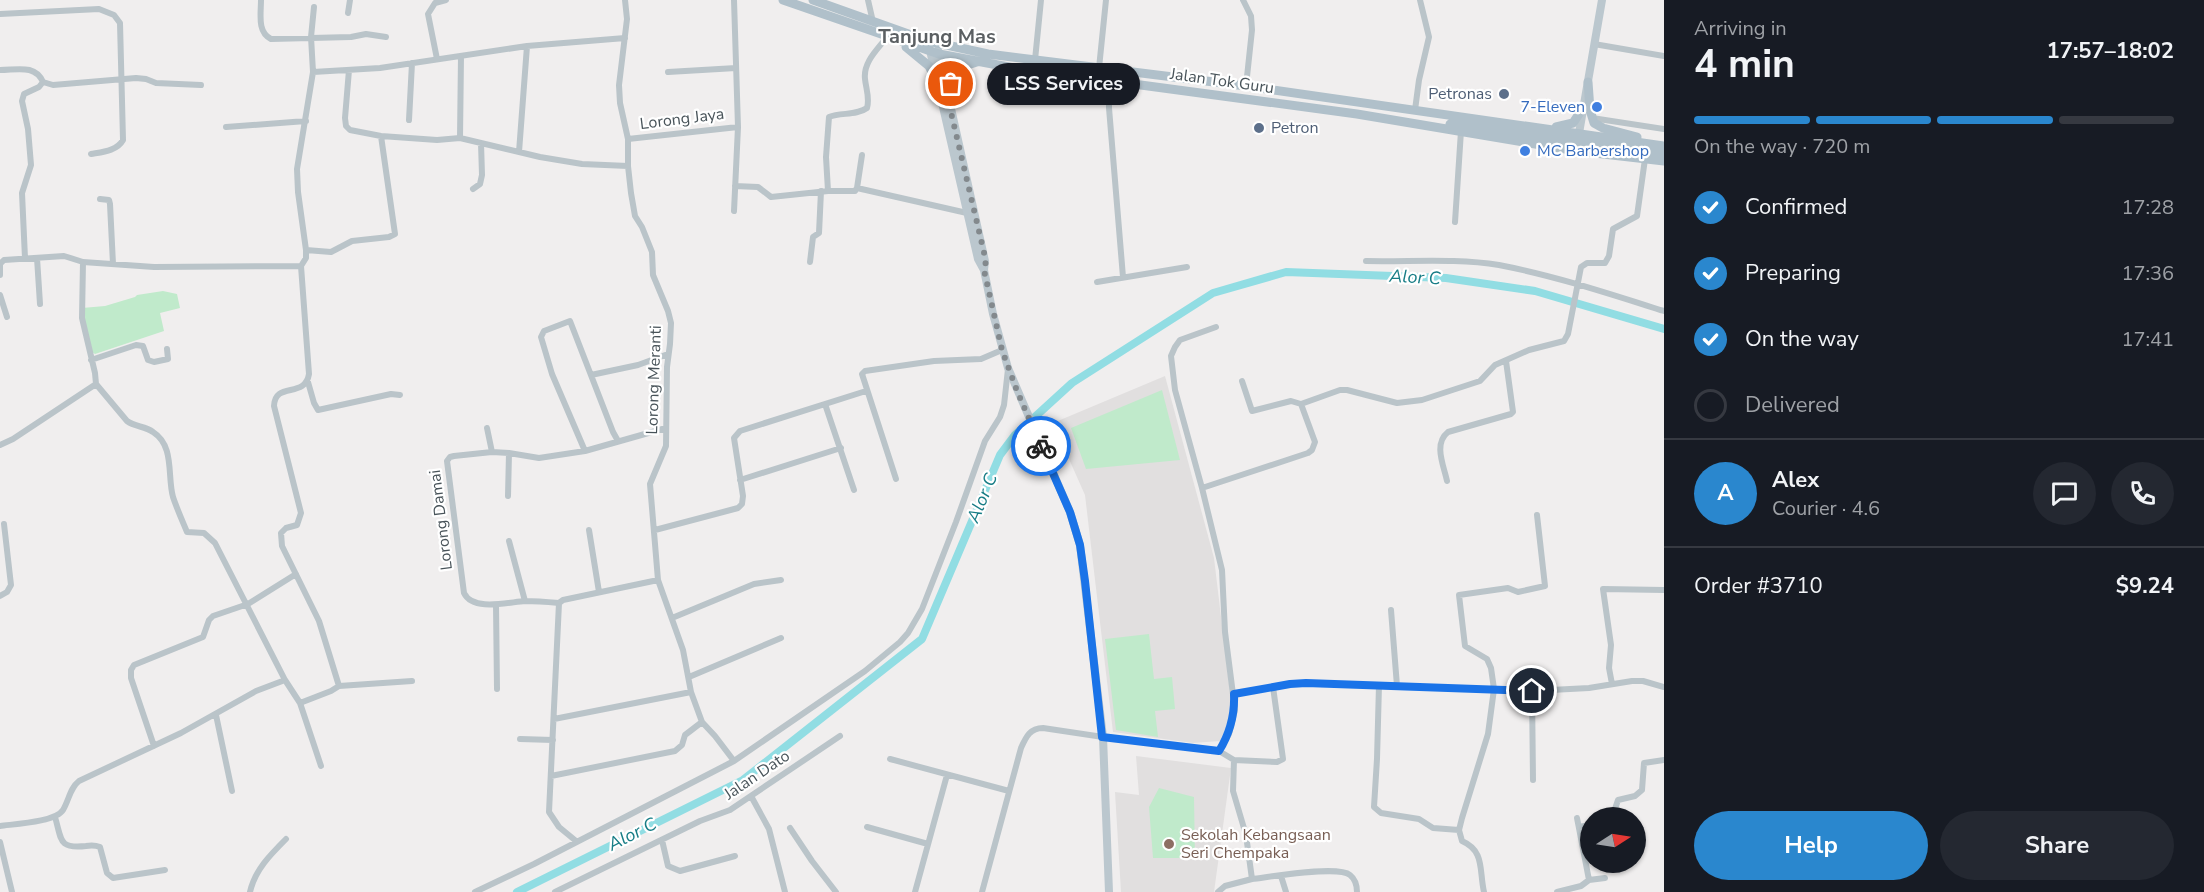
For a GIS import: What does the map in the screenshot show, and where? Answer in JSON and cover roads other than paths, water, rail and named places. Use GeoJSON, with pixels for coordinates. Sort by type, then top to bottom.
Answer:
{"type":"FeatureCollection","features":[{"type":"Feature","properties":{"kind":"main road","name":"Jalan Tok Guru"},"geometry":{"type":"LineString","coordinates":[[783,0],[903,43],[1245,86],[1542,128],[1578,138],[1664,148]]}},
{"type":"Feature","properties":{"kind":"main road","name":"Jalan Tok Guru"},"geometry":{"type":"LineString","coordinates":[[813,0],[934,48],[979,62],[1412,123],[1578,151],[1664,161]]}},
{"type":"Feature","properties":{"kind":"main road"},"geometry":{"type":"LineString","coordinates":[[1412,123],[1462,124],[1578,138],[1602,0]]}},
{"type":"Feature","properties":{"kind":"main road"},"geometry":{"type":"LineString","coordinates":[[903,43],[929,66],[937,82]]}},
{"type":"Feature","properties":{"kind":"main road"},"geometry":{"type":"LineString","coordinates":[[934,48],[937,82],[978,259],[984,270],[1002,350],[1017,391],[1070,512],[1080,545],[1102,737],[1109,892]]}},
{"type":"Feature","properties":{"kind":"main road"},"geometry":{"type":"LineString","coordinates":[[934,48],[986,261],[984,270]]}},
{"type":"Feature","properties":{"kind":"main road"},"geometry":{"type":"LineString","coordinates":[[949,104],[951,84],[956,71],[979,62]]}},
{"type":"Feature","properties":{"kind":"main road"},"geometry":{"type":"LineString","coordinates":[[1588,82],[1594,123],[1664,148]]}},
{"type":"Feature","properties":{"kind":"main road"},"geometry":{"type":"LineString","coordinates":[[1542,128],[1570,124],[1583,108]]}},
{"type":"Feature","properties":{"kind":"street"},"geometry":{"type":"LineString","coordinates":[[261,0],[262,30],[271,39],[351,37],[373,34],[386,36]]}},
{"type":"Feature","properties":{"kind":"street"},"geometry":{"type":"LineString","coordinates":[[348,13],[350,0]]}},
{"type":"Feature","properties":{"kind":"street"},"geometry":{"type":"LineString","coordinates":[[436,59],[428,14],[435,3],[446,0]]}},
{"type":"Feature","properties":{"kind":"street","name":"Lorong Meranti"},"geometry":{"type":"LineString","coordinates":[[626,0],[627,19],[619,85],[620,103],[628,139],[628,166],[635,216],[648,239],[652,252],[653,275],[668,311],[670,323],[666,446],[650,484],[658,580],[672,618],[691,692],[702,722],[734,761]]}},
{"type":"Feature","properties":{"kind":"street"},"geometry":{"type":"LineString","coordinates":[[734,0],[738,127],[734,211]]}},
{"type":"Feature","properties":{"kind":"street"},"geometry":{"type":"LineString","coordinates":[[868,0],[873,22]]}},
{"type":"Feature","properties":{"kind":"street"},"geometry":{"type":"LineString","coordinates":[[1035,60],[1041,0]]}},
{"type":"Feature","properties":{"kind":"street"},"geometry":{"type":"LineString","coordinates":[[1099,68],[1106,0]]}},
{"type":"Feature","properties":{"kind":"street"},"geometry":{"type":"LineString","coordinates":[[1243,0],[1251,16],[1252,30],[1245,86]]}},
{"type":"Feature","properties":{"kind":"street"},"geometry":{"type":"LineString","coordinates":[[1415,110],[1419,80],[1430,37],[1420,0]]}},
{"type":"Feature","properties":{"kind":"street"},"geometry":{"type":"LineString","coordinates":[[314,7],[311,37],[313,72],[297,169],[306,250],[306,258],[301,266],[309,364],[308,382],[318,410],[391,394],[400,395]]}},
{"type":"Feature","properties":{"kind":"street"},"geometry":{"type":"LineString","coordinates":[[0,14],[99,9],[114,15],[120,23],[123,140],[120,145],[112,149],[91,154]]}},
{"type":"Feature","properties":{"kind":"street"},"geometry":{"type":"LineString","coordinates":[[810,262],[813,237],[819,233],[829,117],[855,113],[867,108],[869,101],[865,75],[867,65],[887,37]]}},
{"type":"Feature","properties":{"kind":"street"},"geometry":{"type":"LineString","coordinates":[[313,72],[412,63],[527,46],[625,38]]}},
{"type":"Feature","properties":{"kind":"street"},"geometry":{"type":"LineString","coordinates":[[1594,44],[1664,56]]}},
{"type":"Feature","properties":{"kind":"street"},"geometry":{"type":"LineString","coordinates":[[519,152],[527,46]]}},
{"type":"Feature","properties":{"kind":"street"},"geometry":{"type":"LineString","coordinates":[[460,138],[461,56]]}},
{"type":"Feature","properties":{"kind":"street"},"geometry":{"type":"LineString","coordinates":[[409,120],[412,63]]}},
{"type":"Feature","properties":{"kind":"street"},"geometry":{"type":"LineString","coordinates":[[668,72],[736,68]]}},
{"type":"Feature","properties":{"kind":"street"},"geometry":{"type":"LineString","coordinates":[[0,70],[34,70],[43,82],[53,85],[122,78],[201,86]]}},
{"type":"Feature","properties":{"kind":"street"},"geometry":{"type":"LineString","coordinates":[[349,70],[346,126],[350,130],[381,136],[437,140],[460,138],[582,164],[628,166]]}},
{"type":"Feature","properties":{"kind":"street"},"geometry":{"type":"LineString","coordinates":[[1109,81],[1109,108],[1123,278]]}},
{"type":"Feature","properties":{"kind":"street"},"geometry":{"type":"LineString","coordinates":[[25,258],[22,193],[31,165],[28,129],[22,101],[24,93],[39,87],[43,82]]}},
{"type":"Feature","properties":{"kind":"street"},"geometry":{"type":"LineString","coordinates":[[1592,118],[1664,129]]}},
{"type":"Feature","properties":{"kind":"street"},"geometry":{"type":"LineString","coordinates":[[226,127],[306,121]]}},
{"type":"Feature","properties":{"kind":"street","name":"Lorong Jaya"},"geometry":{"type":"LineString","coordinates":[[628,139],[738,127]]}},
{"type":"Feature","properties":{"kind":"street"},"geometry":{"type":"LineString","coordinates":[[1455,222],[1461,131]]}},
{"type":"Feature","properties":{"kind":"street"},"geometry":{"type":"LineString","coordinates":[[306,250],[331,252],[352,241],[389,237],[395,234],[381,136]]}},
{"type":"Feature","properties":{"kind":"street"},"geometry":{"type":"LineString","coordinates":[[473,189],[480,184],[482,175],[481,143]]}},
{"type":"Feature","properties":{"kind":"street"},"geometry":{"type":"LineString","coordinates":[[857,188],[862,155]]}},
{"type":"Feature","properties":{"kind":"street"},"geometry":{"type":"LineString","coordinates":[[1301,404],[1340,390],[1397,403],[1422,400],[1479,382],[1494,366],[1536,348],[1564,341],[1568,334],[1583,264],[1601,264],[1607,261],[1613,229],[1636,216],[1645,159]]}},
{"type":"Feature","properties":{"kind":"street"},"geometry":{"type":"LineString","coordinates":[[735,186],[758,187],[771,197],[824,191],[851,192],[857,188],[967,213]]}},
{"type":"Feature","properties":{"kind":"street"},"geometry":{"type":"LineString","coordinates":[[100,199],[109,200],[110,204],[113,264]]}},
{"type":"Feature","properties":{"kind":"street"},"geometry":{"type":"LineString","coordinates":[[0,275],[0,264],[4,260],[64,256],[83,262],[154,267],[301,266]]}},
{"type":"Feature","properties":{"kind":"street"},"geometry":{"type":"LineString","coordinates":[[37,258],[40,304]]}},
{"type":"Feature","properties":{"kind":"street"},"geometry":{"type":"LineString","coordinates":[[1366,261],[1499,265],[1664,311]]}},
{"type":"Feature","properties":{"kind":"street"},"geometry":{"type":"LineString","coordinates":[[83,262],[81,318],[96,384],[127,421],[153,432],[162,441],[170,468],[173,497],[187,532],[204,533],[215,543],[285,680],[300,703],[321,766]]}},
{"type":"Feature","properties":{"kind":"street"},"geometry":{"type":"LineString","coordinates":[[1097,282],[1187,267]]}},
{"type":"Feature","properties":{"kind":"street"},"geometry":{"type":"LineString","coordinates":[[0,295],[6,317]]}},
{"type":"Feature","properties":{"kind":"street"},"geometry":{"type":"LineString","coordinates":[[585,451],[552,374],[541,337],[544,331],[570,321],[618,441]]}},
{"type":"Feature","properties":{"kind":"street"},"geometry":{"type":"LineString","coordinates":[[1216,327],[1180,340],[1171,356],[1174,390],[1202,488],[1222,570],[1225,632],[1235,710],[1233,723],[1219,751]]}},
{"type":"Feature","properties":{"kind":"street"},"geometry":{"type":"LineString","coordinates":[[91,360],[136,345],[143,346],[148,360],[154,362],[168,359],[167,349]]}},
{"type":"Feature","properties":{"kind":"street"},"geometry":{"type":"LineString","coordinates":[[896,479],[862,374],[865,371],[934,361],[981,359],[1002,350]]}},
{"type":"Feature","properties":{"kind":"street"},"geometry":{"type":"LineString","coordinates":[[591,375],[638,365],[668,354]]}},
{"type":"Feature","properties":{"kind":"street"},"geometry":{"type":"LineString","coordinates":[[1447,481],[1441,453],[1441,440],[1444,436],[1454,430],[1513,412],[1506,361]]}},
{"type":"Feature","properties":{"kind":"street"},"geometry":{"type":"LineString","coordinates":[[474,892],[534,864],[734,761],[865,671],[908,633],[922,609],[985,441],[1000,417],[1004,405],[1008,368]]}},
{"type":"Feature","properties":{"kind":"street"},"geometry":{"type":"LineString","coordinates":[[1202,488],[1312,450],[1315,439],[1301,404],[1286,401],[1252,411],[1242,381]]}},
{"type":"Feature","properties":{"kind":"street"},"geometry":{"type":"LineString","coordinates":[[308,382],[299,388],[282,392],[274,400],[301,513],[297,525],[286,528],[281,533],[281,538],[282,546],[319,621],[339,686]]}},
{"type":"Feature","properties":{"kind":"street"},"geometry":{"type":"LineString","coordinates":[[0,444],[13,439],[96,384]]}},
{"type":"Feature","properties":{"kind":"street"},"geometry":{"type":"LineString","coordinates":[[655,530],[738,508],[742,504],[743,496],[734,444],[736,434],[750,426],[866,391]]}},
{"type":"Feature","properties":{"kind":"street"},"geometry":{"type":"LineString","coordinates":[[825,404],[855,490]]}},
{"type":"Feature","properties":{"kind":"street"},"geometry":{"type":"LineString","coordinates":[[487,428],[492,452]]}},
{"type":"Feature","properties":{"kind":"street","name":"Lorong Damai"},"geometry":{"type":"LineString","coordinates":[[658,580],[563,600],[559,603],[525,601],[496,605],[472,602],[466,598],[464,593],[446,467],[450,457],[492,452],[539,459],[585,451],[666,428]]}},
{"type":"Feature","properties":{"kind":"street"},"geometry":{"type":"LineString","coordinates":[[740,480],[841,448]]}},
{"type":"Feature","properties":{"kind":"street"},"geometry":{"type":"LineString","coordinates":[[508,496],[509,453]]}},
{"type":"Feature","properties":{"kind":"street"},"geometry":{"type":"LineString","coordinates":[[1484,892],[1477,850],[1462,841],[1459,830],[1467,797],[1488,734],[1494,689],[1491,668],[1487,659],[1466,646],[1459,595],[1508,588],[1518,592],[1545,586],[1537,515]]}},
{"type":"Feature","properties":{"kind":"street"},"geometry":{"type":"LineString","coordinates":[[0,596],[7,592],[11,585],[4,524]]}},
{"type":"Feature","properties":{"kind":"street"},"geometry":{"type":"LineString","coordinates":[[589,530],[599,592]]}},
{"type":"Feature","properties":{"kind":"street"},"geometry":{"type":"LineString","coordinates":[[509,541],[525,601]]}},
{"type":"Feature","properties":{"kind":"street"},"geometry":{"type":"LineString","coordinates":[[154,746],[131,678],[134,665],[202,637],[213,616],[248,604],[296,574]]}},
{"type":"Feature","properties":{"kind":"street"},"geometry":{"type":"LineString","coordinates":[[672,618],[754,585],[781,580]]}},
{"type":"Feature","properties":{"kind":"street"},"geometry":{"type":"LineString","coordinates":[[1612,684],[1609,668],[1611,645],[1604,589],[1664,590]]}},
{"type":"Feature","properties":{"kind":"street"},"geometry":{"type":"LineString","coordinates":[[559,603],[549,812],[559,828],[576,841]]}},
{"type":"Feature","properties":{"kind":"street"},"geometry":{"type":"LineString","coordinates":[[496,605],[497,688]]}},
{"type":"Feature","properties":{"kind":"street"},"geometry":{"type":"LineString","coordinates":[[1391,610],[1397,686]]}},
{"type":"Feature","properties":{"kind":"street"},"geometry":{"type":"LineString","coordinates":[[689,677],[781,638]]}},
{"type":"Feature","properties":{"kind":"street"},"geometry":{"type":"LineString","coordinates":[[0,826],[55,817],[63,811],[73,788],[79,781],[216,715],[256,692],[285,680]]}},
{"type":"Feature","properties":{"kind":"street"},"geometry":{"type":"LineString","coordinates":[[300,703],[339,686],[412,681]]}},
{"type":"Feature","properties":{"kind":"street"},"geometry":{"type":"LineString","coordinates":[[1234,694],[1306,683],[1532,691],[1589,688],[1643,681],[1664,687]]}},
{"type":"Feature","properties":{"kind":"street"},"geometry":{"type":"LineString","coordinates":[[1379,685],[1374,807],[1381,813],[1419,819],[1433,828],[1459,830]]}},
{"type":"Feature","properties":{"kind":"street"},"geometry":{"type":"LineString","coordinates":[[982,892],[1021,748],[1027,734],[1036,728],[1219,751],[1234,760],[1277,762],[1283,759],[1273,687]]}},
{"type":"Feature","properties":{"kind":"street"},"geometry":{"type":"LineString","coordinates":[[1532,691],[1533,780]]}},
{"type":"Feature","properties":{"kind":"street"},"geometry":{"type":"LineString","coordinates":[[554,719],[691,692]]}},
{"type":"Feature","properties":{"kind":"street"},"geometry":{"type":"LineString","coordinates":[[216,715],[232,791]]}},
{"type":"Feature","properties":{"kind":"street"},"geometry":{"type":"LineString","coordinates":[[551,776],[675,751],[682,745],[685,735],[702,722]]}},
{"type":"Feature","properties":{"kind":"street","name":"Jalan Dato"},"geometry":{"type":"LineString","coordinates":[[555,892],[700,821],[730,810],[840,736]]}},
{"type":"Feature","properties":{"kind":"street"},"geometry":{"type":"LineString","coordinates":[[520,739],[553,740]]}},
{"type":"Feature","properties":{"kind":"street"},"geometry":{"type":"LineString","coordinates":[[890,759],[1009,791]]}},
{"type":"Feature","properties":{"kind":"street"},"geometry":{"type":"LineString","coordinates":[[1234,760],[1233,791],[1246,835],[1252,879]]}},
{"type":"Feature","properties":{"kind":"street"},"geometry":{"type":"LineString","coordinates":[[1616,807],[1618,800],[1635,796],[1642,790],[1644,763],[1664,760]]}},
{"type":"Feature","properties":{"kind":"street"},"geometry":{"type":"LineString","coordinates":[[915,892],[947,775]]}},
{"type":"Feature","properties":{"kind":"street"},"geometry":{"type":"LineString","coordinates":[[751,796],[769,830],[785,892]]}},
{"type":"Feature","properties":{"kind":"street"},"geometry":{"type":"LineString","coordinates":[[55,817],[66,846],[94,845],[100,847],[107,873],[115,879],[165,870]]}},
{"type":"Feature","properties":{"kind":"street"},"geometry":{"type":"LineString","coordinates":[[1577,818],[1589,880]]}},
{"type":"Feature","properties":{"kind":"street"},"geometry":{"type":"LineString","coordinates":[[867,827],[928,844]]}},
{"type":"Feature","properties":{"kind":"street"},"geometry":{"type":"LineString","coordinates":[[790,828],[836,892]]}},
{"type":"Feature","properties":{"kind":"street"},"geometry":{"type":"LineString","coordinates":[[250,892],[253,878],[286,839]]}},
{"type":"Feature","properties":{"kind":"street"},"geometry":{"type":"LineString","coordinates":[[662,840],[668,866],[680,871],[735,856]]}},
{"type":"Feature","properties":{"kind":"street"},"geometry":{"type":"LineString","coordinates":[[0,842],[12,892]]}},
{"type":"Feature","properties":{"kind":"street"},"geometry":{"type":"LineString","coordinates":[[1218,892],[1225,886],[1252,879],[1325,871],[1345,873],[1354,879],[1357,892]]}},
{"type":"Feature","properties":{"kind":"street"},"geometry":{"type":"LineString","coordinates":[[1281,876],[1286,892]]}},
{"type":"Feature","properties":{"kind":"street"},"geometry":{"type":"LineString","coordinates":[[1557,892],[1581,886],[1589,880],[1605,878]]}},
{"type":"Feature","properties":{"kind":"waterway","name":"Alor C"},"geometry":{"type":"LineString","coordinates":[[517,892],[743,780],[922,639],[1000,455],[1015,435],[1072,383],[1213,293],[1286,272],[1446,278],[1535,291],[1664,329]]}},
{"type":"Feature","properties":{"kind":"place","name":"LSS Services"},"geometry":{"type":"Point","coordinates":[951,84]}},
{"type":"Feature","properties":{"kind":"place","name":"Petronas"},"geometry":{"type":"Point","coordinates":[1504,94]}},
{"type":"Feature","properties":{"kind":"place","name":"7-Eleven"},"geometry":{"type":"Point","coordinates":[1597,107]}},
{"type":"Feature","properties":{"kind":"place","name":"Petron"},"geometry":{"type":"Point","coordinates":[1259,128]}},
{"type":"Feature","properties":{"kind":"place","name":"MC Barbershop"},"geometry":{"type":"Point","coordinates":[1525,151]}},
{"type":"Feature","properties":{"kind":"place","name":"Sekolah Kebangsaan Seri Chempaka"},"geometry":{"type":"Point","coordinates":[1169,844]}},
{"type":"Feature","properties":{"kind":"district","name":"Tanjung Mas"},"geometry":{"type":"Point","coordinates":[937,36]}}]}
